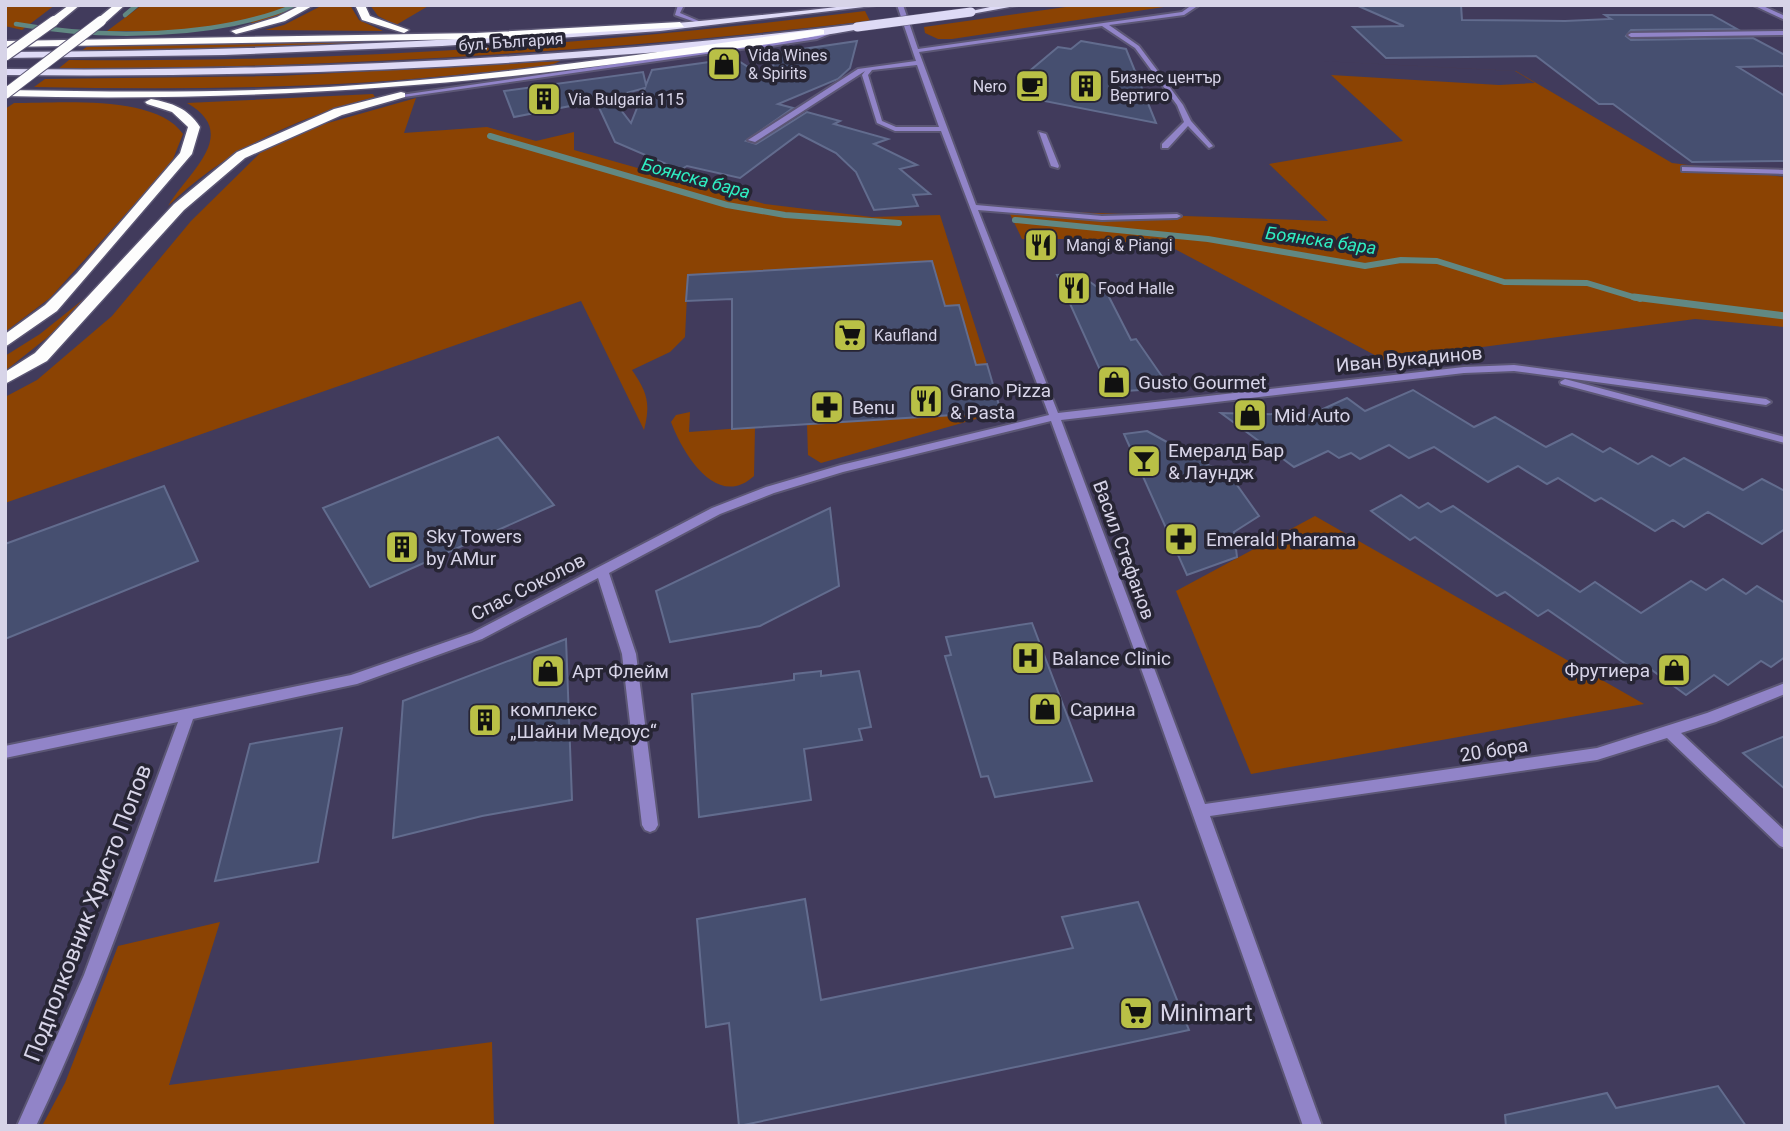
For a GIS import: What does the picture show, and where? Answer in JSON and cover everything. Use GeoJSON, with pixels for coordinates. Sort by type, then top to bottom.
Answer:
{"type":"FeatureCollection","features":[{"type":"Feature","properties":{"kind":"highway"},"geometry":{"type":"LineString","coordinates":[[5,55],[75,5]]}},
{"type":"Feature","properties":{"kind":"highway"},"geometry":{"type":"LineString","coordinates":[[5,94],[120,5]]}},
{"type":"Feature","properties":{"kind":"highway"},"geometry":{"type":"LineString","coordinates":[[133,43],[249,28],[281,19],[309,5]]}},
{"type":"Feature","properties":{"kind":"highway"},"geometry":{"type":"LineString","coordinates":[[360,5],[366,18],[387,27],[476,36]]}},
{"type":"Feature","properties":{"kind":"highway"},"geometry":{"type":"LineString","coordinates":[[5,44],[476,36],[680,25]]}},
{"type":"Feature","properties":{"kind":"highway"},"geometry":{"type":"LineString","coordinates":[[5,94],[331,90],[506,74],[820,32]]}},
{"type":"Feature","properties":{"kind":"highway"},"geometry":{"type":"LineString","coordinates":[[5,38],[66,43]]}},
{"type":"Feature","properties":{"kind":"highway"},"geometry":{"type":"LineString","coordinates":[[5,379],[41,357],[179,207],[241,155],[338,112],[506,74]]}},
{"type":"Feature","properties":{"kind":"highway"},"geometry":{"type":"LineString","coordinates":[[5,342],[51,308],[75,284],[186,154],[194,127],[189,117],[177,108],[93,95]]}},
{"type":"Feature","properties":{"kind":"main road","name":"бул. България"},"geometry":{"type":"LineString","coordinates":[[5,55],[368,49],[680,25],[877,5]]}},
{"type":"Feature","properties":{"kind":"main road","name":"бул. България"},"geometry":{"type":"LineString","coordinates":[[5,72],[217,71],[429,64],[820,32],[1017,5]]}},
{"type":"Feature","properties":{"kind":"street"},"geometry":{"type":"LineString","coordinates":[[681,5],[677,14],[699,23]]}},
{"type":"Feature","properties":{"kind":"street","name":"Васил Стефанов"},"geometry":{"type":"LineString","coordinates":[[900,5],[943,129],[1055,417],[1313,1126]]}},
{"type":"Feature","properties":{"kind":"street"},"geometry":{"type":"LineString","coordinates":[[915,51],[1184,13],[1196,5]]}},
{"type":"Feature","properties":{"kind":"street"},"geometry":{"type":"LineString","coordinates":[[1756,5],[1785,18]]}},
{"type":"Feature","properties":{"kind":"street"},"geometry":{"type":"LineString","coordinates":[[1102,24],[1137,47],[1180,105],[1188,122],[1209,146]]}},
{"type":"Feature","properties":{"kind":"street"},"geometry":{"type":"LineString","coordinates":[[404,95],[817,37],[838,29]]}},
{"type":"Feature","properties":{"kind":"street"},"geometry":{"type":"LineString","coordinates":[[1632,35],[1785,33]]}},
{"type":"Feature","properties":{"kind":"street"},"geometry":{"type":"LineString","coordinates":[[752,139],[860,70],[919,62]]}},
{"type":"Feature","properties":{"kind":"street"},"geometry":{"type":"LineString","coordinates":[[870,68],[865,75],[879,122],[895,129],[943,129]]}},
{"type":"Feature","properties":{"kind":"street"},"geometry":{"type":"LineString","coordinates":[[1164,146],[1188,122]]}},
{"type":"Feature","properties":{"kind":"street"},"geometry":{"type":"LineString","coordinates":[[1042,134],[1055,166]]}},
{"type":"Feature","properties":{"kind":"street"},"geometry":{"type":"LineString","coordinates":[[1685,169],[1785,172]]}},
{"type":"Feature","properties":{"kind":"street"},"geometry":{"type":"LineString","coordinates":[[973,207],[1102,218],[1177,216]]}},
{"type":"Feature","properties":{"kind":"street"},"geometry":{"type":"LineString","coordinates":[[1514,368],[1785,440]]}},
{"type":"Feature","properties":{"kind":"street","name":"Иван Вукадинов"},"geometry":{"type":"LineString","coordinates":[[1055,417],[1464,370],[1514,368],[1766,402]]}},
{"type":"Feature","properties":{"kind":"street","name":"Спас Соколов"},"geometry":{"type":"LineString","coordinates":[[5,752],[352,680],[477,636],[693,522],[770,490],[1055,417]]}},
{"type":"Feature","properties":{"kind":"street"},"geometry":{"type":"LineString","coordinates":[[602,571],[629,654],[650,825]]}},
{"type":"Feature","properties":{"kind":"street","name":"20 бора"},"geometry":{"type":"LineString","coordinates":[[1200,811],[1597,754],[1670,732],[1785,688]]}},
{"type":"Feature","properties":{"kind":"street","name":"Подполковник Христо Попов"},"geometry":{"type":"LineString","coordinates":[[26,1126],[47,1084],[130,875],[187,715]]}},
{"type":"Feature","properties":{"kind":"street"},"geometry":{"type":"LineString","coordinates":[[1670,732],[1785,841]]}},
{"type":"Feature","properties":{"kind":"shaded area"},"geometry":{"type":"Polygon","coordinates":[[[55,5],[22,30],[5,26],[5,6],[55,5]]]}},
{"type":"Feature","properties":{"kind":"shaded area"},"geometry":{"type":"Polygon","coordinates":[[[142,5],[301,6],[279,17],[254,24],[250,22],[190,31],[107,31],[142,5]]]}},
{"type":"Feature","properties":{"kind":"shaded area"},"geometry":{"type":"Polygon","coordinates":[[[323,5],[350,5],[359,20],[383,31],[265,30],[284,25],[323,5]]]}},
{"type":"Feature","properties":{"kind":"shaded area"},"geometry":{"type":"Polygon","coordinates":[[[370,5],[430,5],[396,25],[378,16],[370,5]]]}},
{"type":"Feature","properties":{"kind":"shaded area"},"geometry":{"type":"Polygon","coordinates":[[[1080,5],[1177,5],[952,39],[938,39],[925,33],[924,27],[1080,5]]]}},
{"type":"Feature","properties":{"kind":"shaded area"},"geometry":{"type":"Polygon","coordinates":[[[865,11],[870,21],[566,50],[363,62],[58,69],[69,60],[368,55],[567,42],[865,11]]]}},
{"type":"Feature","properties":{"kind":"shaded area"},"geometry":{"type":"Polygon","coordinates":[[[419,41],[318,48],[80,52],[89,45],[419,41]]]}},
{"type":"Feature","properties":{"kind":"shaded area"},"geometry":{"type":"Polygon","coordinates":[[[560,61],[519,70],[311,85],[200,88],[34,87],[45,79],[278,76],[560,61]]]}},
{"type":"Feature","properties":{"kind":"shaded area"},"geometry":{"type":"Polygon","coordinates":[[[1320,61],[1516,71],[1672,163],[1785,177],[1785,327],[1695,319],[1384,360],[1171,247],[1099,239],[1022,239],[1008,210],[1328,221],[1269,164],[1403,141],[1331,75],[1499,85],[1535,83],[1515,71],[1320,61]]]}},
{"type":"Feature","properties":{"kind":"shaded area"},"geometry":{"type":"Polygon","coordinates":[[[373,94],[375,97],[318,115],[238,152],[190,186],[168,206],[206,153],[210,140],[210,127],[203,115],[187,103],[373,94]]]}},
{"type":"Feature","properties":{"kind":"shaded area"},"geometry":{"type":"Polygon","coordinates":[[[416,98],[404,133],[487,127],[536,141],[574,132],[574,150],[765,204],[872,217],[940,215],[987,364],[976,365],[960,306],[945,306],[932,261],[688,275],[685,337],[670,352],[632,370],[646,398],[644,430],[581,301],[5,503],[5,397],[37,380],[112,316],[191,221],[260,153],[310,128],[416,98]]]}},
{"type":"Feature","properties":{"kind":"shaded area"},"geometry":{"type":"Polygon","coordinates":[[[80,102],[130,107],[152,112],[170,121],[183,134],[173,159],[160,176],[50,298],[5,332],[5,109],[14,103],[80,102]]]}},
{"type":"Feature","properties":{"kind":"shaded area"},"geometry":{"type":"Polygon","coordinates":[[[95,290],[68,321],[5,371],[5,356],[40,334],[95,290]]]}},
{"type":"Feature","properties":{"kind":"shaded area"},"geometry":{"type":"Polygon","coordinates":[[[690,412],[689,432],[755,427],[754,476],[740,485],[727,486],[703,474],[684,449],[671,422],[676,415],[690,412]]]}},
{"type":"Feature","properties":{"kind":"shaded area"},"geometry":{"type":"Polygon","coordinates":[[[1001,412],[821,463],[808,455],[807,424],[1001,412]]]}},
{"type":"Feature","properties":{"kind":"shaded area"},"geometry":{"type":"Polygon","coordinates":[[[1315,516],[1644,704],[1251,774],[1176,591],[1315,516]]]}},
{"type":"Feature","properties":{"kind":"shaded area"},"geometry":{"type":"Polygon","coordinates":[[[220,922],[169,1085],[492,1042],[494,1126],[42,1126],[65,1083],[118,946],[220,922]]]}},
{"type":"Feature","properties":{"kind":"building"},"geometry":{"type":"Polygon","coordinates":[[[1356,5],[1461,5],[1462,20],[1565,21],[1611,19],[1605,15],[1712,15],[1737,29],[1631,30],[1626,36],[1631,40],[1753,38],[1785,55],[1785,66],[1738,67],[1785,96],[1785,161],[1692,162],[1613,104],[1599,104],[1536,56],[1386,58],[1353,27],[1404,26],[1356,5]]]}},
{"type":"Feature","properties":{"kind":"building"},"geometry":{"type":"Polygon","coordinates":[[[857,41],[850,68],[838,79],[778,104],[793,108],[746,141],[756,144],[807,112],[840,121],[834,124],[888,139],[874,144],[917,165],[900,169],[930,194],[913,195],[918,206],[874,210],[856,172],[836,153],[799,134],[740,178],[687,166],[680,170],[615,142],[596,101],[514,117],[504,91],[643,72],[646,85],[652,70],[731,59],[770,81],[776,53],[857,41]],[[645,88],[611,97],[631,123],[645,88]]]}},
{"type":"Feature","properties":{"kind":"building","name":"Бизнес център Вертиго"},"geometry":{"type":"Polygon","coordinates":[[[1081,41],[1126,49],[1156,123],[1019,96],[1041,77],[1026,74],[1058,47],[1071,49],[1081,41]]]}},
{"type":"Feature","properties":{"kind":"building","name":"Kaufland"},"geometry":{"type":"Polygon","coordinates":[[[932,261],[945,306],[959,305],[976,365],[987,364],[1001,412],[732,429],[732,299],[686,301],[688,275],[932,261]]]}},
{"type":"Feature","properties":{"kind":"building"},"geometry":{"type":"Polygon","coordinates":[[[1079,274],[1108,295],[1131,340],[1136,339],[1170,388],[1110,392],[1057,275],[1079,274]]]}},
{"type":"Feature","properties":{"kind":"building"},"geometry":{"type":"Polygon","coordinates":[[[1413,390],[1474,427],[1495,417],[1546,447],[1572,434],[1603,452],[1610,448],[1638,464],[1652,456],[1670,466],[1684,458],[1743,490],[1762,479],[1785,491],[1785,529],[1762,544],[1708,512],[1684,527],[1673,520],[1655,531],[1601,498],[1595,501],[1558,478],[1547,484],[1518,466],[1488,482],[1434,447],[1409,458],[1389,445],[1360,459],[1351,453],[1339,458],[1328,451],[1294,467],[1221,413],[1310,415],[1347,398],[1365,411],[1413,390]]]}},
{"type":"Feature","properties":{"kind":"building"},"geometry":{"type":"Polygon","coordinates":[[[1147,431],[1232,478],[1259,516],[1234,532],[1237,557],[1187,575],[1124,434],[1147,431]]]}},
{"type":"Feature","properties":{"kind":"building","name":"Sky Towers by AMur"},"geometry":{"type":"Polygon","coordinates":[[[498,437],[554,505],[370,587],[323,508],[498,437]]]}},
{"type":"Feature","properties":{"kind":"building"},"geometry":{"type":"Polygon","coordinates":[[[164,486],[198,561],[5,639],[5,544],[164,486]]]}},
{"type":"Feature","properties":{"kind":"building"},"geometry":{"type":"Polygon","coordinates":[[[1401,495],[1419,508],[1428,503],[1441,512],[1453,506],[1580,592],[1595,582],[1641,613],[1691,581],[1706,590],[1723,579],[1746,594],[1757,586],[1785,603],[1785,657],[1771,667],[1761,661],[1728,685],[1714,675],[1686,695],[1649,668],[1640,674],[1548,610],[1538,616],[1505,592],[1497,596],[1415,537],[1410,540],[1371,511],[1401,495]]]}},
{"type":"Feature","properties":{"kind":"building"},"geometry":{"type":"Polygon","coordinates":[[[830,508],[839,586],[760,626],[670,642],[656,591],[830,508]]]}},
{"type":"Feature","properties":{"kind":"building"},"geometry":{"type":"Polygon","coordinates":[[[1032,623],[1092,781],[995,797],[988,776],[981,777],[945,656],[951,655],[946,637],[1032,623]]]}},
{"type":"Feature","properties":{"kind":"building","name":"комплекс „Шайни Медоус“"},"geometry":{"type":"Polygon","coordinates":[[[566,639],[572,800],[482,816],[393,838],[403,701],[566,639]]]}},
{"type":"Feature","properties":{"kind":"building"},"geometry":{"type":"Polygon","coordinates":[[[821,671],[821,676],[859,671],[871,727],[859,729],[862,740],[804,749],[811,800],[699,817],[692,694],[794,680],[794,674],[821,671]]]}},
{"type":"Feature","properties":{"kind":"building"},"geometry":{"type":"Polygon","coordinates":[[[342,728],[318,862],[215,881],[250,744],[342,728]]]}},
{"type":"Feature","properties":{"kind":"building"},"geometry":{"type":"Polygon","coordinates":[[[1785,736],[1785,789],[1743,753],[1785,736]]]}},
{"type":"Feature","properties":{"kind":"building"},"geometry":{"type":"Polygon","coordinates":[[[805,899],[821,1000],[1073,948],[1062,917],[1138,902],[1189,1030],[739,1126],[729,1023],[706,1027],[697,919],[805,899]]]}},
{"type":"Feature","properties":{"kind":"building"},"geometry":{"type":"Polygon","coordinates":[[[1718,1086],[1746,1126],[1506,1126],[1505,1115],[1607,1093],[1616,1108],[1718,1086]]]}},
{"type":"Feature","properties":{"kind":"waterway"},"geometry":{"type":"LineString","coordinates":[[125,15],[137,5]]}},
{"type":"Feature","properties":{"kind":"waterway"},"geometry":{"type":"LineString","coordinates":[[16,24],[84,32],[158,33],[230,24],[296,5]]}},
{"type":"Feature","properties":{"kind":"waterway","name":"Боянска бара"},"geometry":{"type":"LineString","coordinates":[[490,136],[727,205],[785,215],[899,223]]}},
{"type":"Feature","properties":{"kind":"waterway","name":"Боянска бара"},"geometry":{"type":"LineString","coordinates":[[1015,220],[1208,239],[1365,266],[1401,260],[1437,261],[1504,282],[1587,283],[1640,299]]}},
{"type":"Feature","properties":{"kind":"waterway","name":"Боянска бара"},"geometry":{"type":"LineString","coordinates":[[1634,297],[1785,316]]}},
{"type":"Feature","properties":{"kind":"place","name":"Vida Wines & Spirits"},"geometry":{"type":"Point","coordinates":[724,64]}},
{"type":"Feature","properties":{"kind":"place","name":"Nero"},"geometry":{"type":"Point","coordinates":[1032,86]}},
{"type":"Feature","properties":{"kind":"place","name":"Бизнес център Вертиго"},"geometry":{"type":"Point","coordinates":[1086,86]}},
{"type":"Feature","properties":{"kind":"place","name":"Via Bulgaria 115"},"geometry":{"type":"Point","coordinates":[544,99]}},
{"type":"Feature","properties":{"kind":"place","name":"Mangi & Piangi"},"geometry":{"type":"Point","coordinates":[1041,245]}},
{"type":"Feature","properties":{"kind":"place","name":"Food Halle"},"geometry":{"type":"Point","coordinates":[1074,288]}},
{"type":"Feature","properties":{"kind":"place","name":"Kaufland"},"geometry":{"type":"Point","coordinates":[850,335]}},
{"type":"Feature","properties":{"kind":"place","name":"Gusto Gourmet"},"geometry":{"type":"Point","coordinates":[1114,382]}},
{"type":"Feature","properties":{"kind":"place","name":"Grano Pizza & Pasta"},"geometry":{"type":"Point","coordinates":[926,401]}},
{"type":"Feature","properties":{"kind":"place","name":"Benu"},"geometry":{"type":"Point","coordinates":[827,407]}},
{"type":"Feature","properties":{"kind":"place","name":"Mid Auto"},"geometry":{"type":"Point","coordinates":[1250,415]}},
{"type":"Feature","properties":{"kind":"place","name":"Емералд Бар & Лаундж"},"geometry":{"type":"Point","coordinates":[1144,461]}},
{"type":"Feature","properties":{"kind":"place","name":"Emerald Pharama"},"geometry":{"type":"Point","coordinates":[1181,539]}},
{"type":"Feature","properties":{"kind":"place","name":"Sky Towers by AMur"},"geometry":{"type":"Point","coordinates":[402,547]}},
{"type":"Feature","properties":{"kind":"place","name":"Balance Clinic"},"geometry":{"type":"Point","coordinates":[1028,658]}},
{"type":"Feature","properties":{"kind":"place","name":"Фрутиера"},"geometry":{"type":"Point","coordinates":[1674,670]}},
{"type":"Feature","properties":{"kind":"place","name":"Арт Флейм"},"geometry":{"type":"Point","coordinates":[548,671]}},
{"type":"Feature","properties":{"kind":"place","name":"Сарина"},"geometry":{"type":"Point","coordinates":[1045,709]}},
{"type":"Feature","properties":{"kind":"place","name":"комплекс „Шайни Медоус“"},"geometry":{"type":"Point","coordinates":[485,720]}},
{"type":"Feature","properties":{"kind":"place","name":"Minimart"},"geometry":{"type":"Point","coordinates":[1136,1013]}}]}
